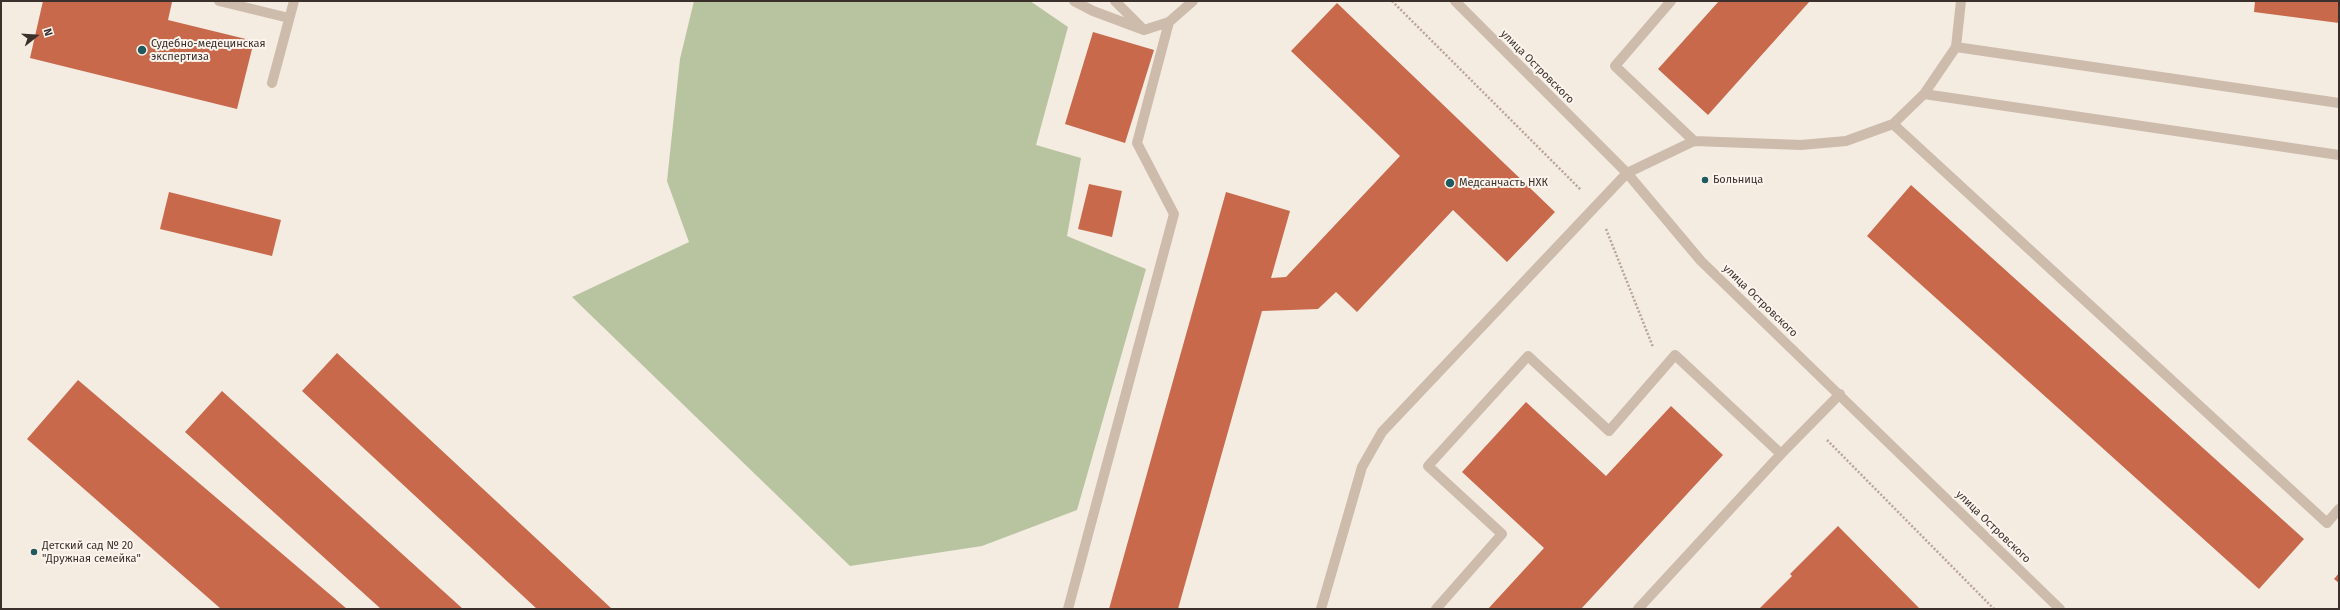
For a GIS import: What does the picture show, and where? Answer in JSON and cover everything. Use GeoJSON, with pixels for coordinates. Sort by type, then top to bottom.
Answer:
{"type":"FeatureCollection","features":[{"type":"Feature","properties":{"kind":"street"},"geometry":{"type":"LineString","coordinates":[[219,1],[289,18]]}},
{"type":"Feature","properties":{"kind":"street"},"geometry":{"type":"LineString","coordinates":[[272,83],[294,1]]}},
{"type":"Feature","properties":{"kind":"street"},"geometry":{"type":"LineString","coordinates":[[1074,1],[1093,11],[1144,30],[1169,22],[1193,1]]}},
{"type":"Feature","properties":{"kind":"street"},"geometry":{"type":"LineString","coordinates":[[1115,1],[1144,30]]}},
{"type":"Feature","properties":{"kind":"street","name":"улица Островского"},"geometry":{"type":"LineString","coordinates":[[1454,1],[1627,173],[1701,261],[1840,394],[2060,609]]}},
{"type":"Feature","properties":{"kind":"street"},"geometry":{"type":"LineString","coordinates":[[1671,1],[1615,66],[1694,141]]}},
{"type":"Feature","properties":{"kind":"street"},"geometry":{"type":"LineString","coordinates":[[1321,609],[1362,467],[1382,432],[1627,173],[1694,141],[1801,145],[1846,141],[1893,124],[1924,94],[1956,47],[1961,1]]}},
{"type":"Feature","properties":{"kind":"street"},"geometry":{"type":"LineString","coordinates":[[1068,609],[1174,214],[1137,143],[1169,22]]}},
{"type":"Feature","properties":{"kind":"street"},"geometry":{"type":"LineString","coordinates":[[1956,47],[2339,103]]}},
{"type":"Feature","properties":{"kind":"street"},"geometry":{"type":"LineString","coordinates":[[1924,94],[2339,155]]}},
{"type":"Feature","properties":{"kind":"street"},"geometry":{"type":"LineString","coordinates":[[1893,124],[2327,523],[2339,509]]}},
{"type":"Feature","properties":{"kind":"street"},"geometry":{"type":"LineString","coordinates":[[1436,609],[1502,534],[1428,466],[1528,356],[1608,431],[1674,355],[1781,454]]}},
{"type":"Feature","properties":{"kind":"street"},"geometry":{"type":"LineString","coordinates":[[1638,609],[1781,454],[1840,394]]}},
{"type":"Feature","properties":{"kind":"path"},"geometry":{"type":"LineString","coordinates":[[1392,1],[1596,206],[1662,370]]}},
{"type":"Feature","properties":{"kind":"path"},"geometry":{"type":"LineString","coordinates":[[1811,423],[1994,609]]}},
{"type":"Feature","properties":{"kind":"green space"},"geometry":{"type":"Polygon","coordinates":[[[694,1],[1030,1],[1068,27],[1036,145],[1081,158],[1067,236],[1146,269],[1077,510],[982,546],[850,566],[572,297],[689,242],[667,181],[680,59],[694,1]]]}},
{"type":"Feature","properties":{"kind":"building","name":"Судебно-медецинская экспертиза"},"geometry":{"type":"Polygon","coordinates":[[[43,1],[172,2],[168,20],[254,41],[237,109],[30,58],[43,1]]]}},
{"type":"Feature","properties":{"kind":"building"},"geometry":{"type":"Polygon","coordinates":[[[1719,1],[1810,1],[1708,115],[1658,69],[1719,1]]]}},
{"type":"Feature","properties":{"kind":"building"},"geometry":{"type":"Polygon","coordinates":[[[2255,1],[2339,1],[2339,23],[2254,12],[2255,1]]]}},
{"type":"Feature","properties":{"kind":"building"},"geometry":{"type":"Polygon","coordinates":[[[1337,3],[1555,212],[1507,262],[1453,210],[1357,312],[1336,292],[1318,309],[1262,311],[1178,609],[1109,609],[1226,192],[1290,211],[1271,278],[1286,277],[1400,156],[1291,51],[1337,3]]]}},
{"type":"Feature","properties":{"kind":"building"},"geometry":{"type":"Polygon","coordinates":[[[1093,32],[1154,50],[1125,143],[1065,124],[1093,32]]]}},
{"type":"Feature","properties":{"kind":"building"},"geometry":{"type":"Polygon","coordinates":[[[1089,184],[1122,191],[1112,237],[1078,229],[1089,184]]]}},
{"type":"Feature","properties":{"kind":"building"},"geometry":{"type":"Polygon","coordinates":[[[1911,185],[2304,539],[2259,589],[1867,236],[1911,185]]]}},
{"type":"Feature","properties":{"kind":"building"},"geometry":{"type":"Polygon","coordinates":[[[169,192],[281,220],[272,256],[160,229],[169,192]]]}},
{"type":"Feature","properties":{"kind":"building"},"geometry":{"type":"Polygon","coordinates":[[[337,353],[612,609],[537,609],[302,391],[337,353]]]}},
{"type":"Feature","properties":{"kind":"building"},"geometry":{"type":"Polygon","coordinates":[[[78,380],[347,609],[221,609],[27,439],[78,380]]]}},
{"type":"Feature","properties":{"kind":"building"},"geometry":{"type":"Polygon","coordinates":[[[222,391],[463,609],[381,609],[185,432],[222,391]]]}},
{"type":"Feature","properties":{"kind":"building"},"geometry":{"type":"Polygon","coordinates":[[[1526,402],[1606,476],[1671,406],[1723,455],[1581,609],[1488,609],[1544,548],[1462,472],[1526,402]]]}},
{"type":"Feature","properties":{"kind":"building"},"geometry":{"type":"Polygon","coordinates":[[[1838,526],[1920,609],[1759,609],[1792,576],[1790,574],[1838,526]]]}},
{"type":"Feature","properties":{"kind":"building"},"geometry":{"type":"Polygon","coordinates":[[[2339,573],[2339,583],[2334,579],[2339,573]]]}},
{"type":"Feature","properties":{"kind":"place","name":"Судебно-медецинская экспертиза"},"geometry":{"type":"Point","coordinates":[142,50]}},
{"type":"Feature","properties":{"kind":"place","name":"Больница"},"geometry":{"type":"Point","coordinates":[1705,180]}},
{"type":"Feature","properties":{"kind":"place","name":"Медсанчасть НХК"},"geometry":{"type":"Point","coordinates":[1450,183]}},
{"type":"Feature","properties":{"kind":"place","name":"Детский сад № 20 \"Дружная семейка\""},"geometry":{"type":"Point","coordinates":[34,552]}}]}
